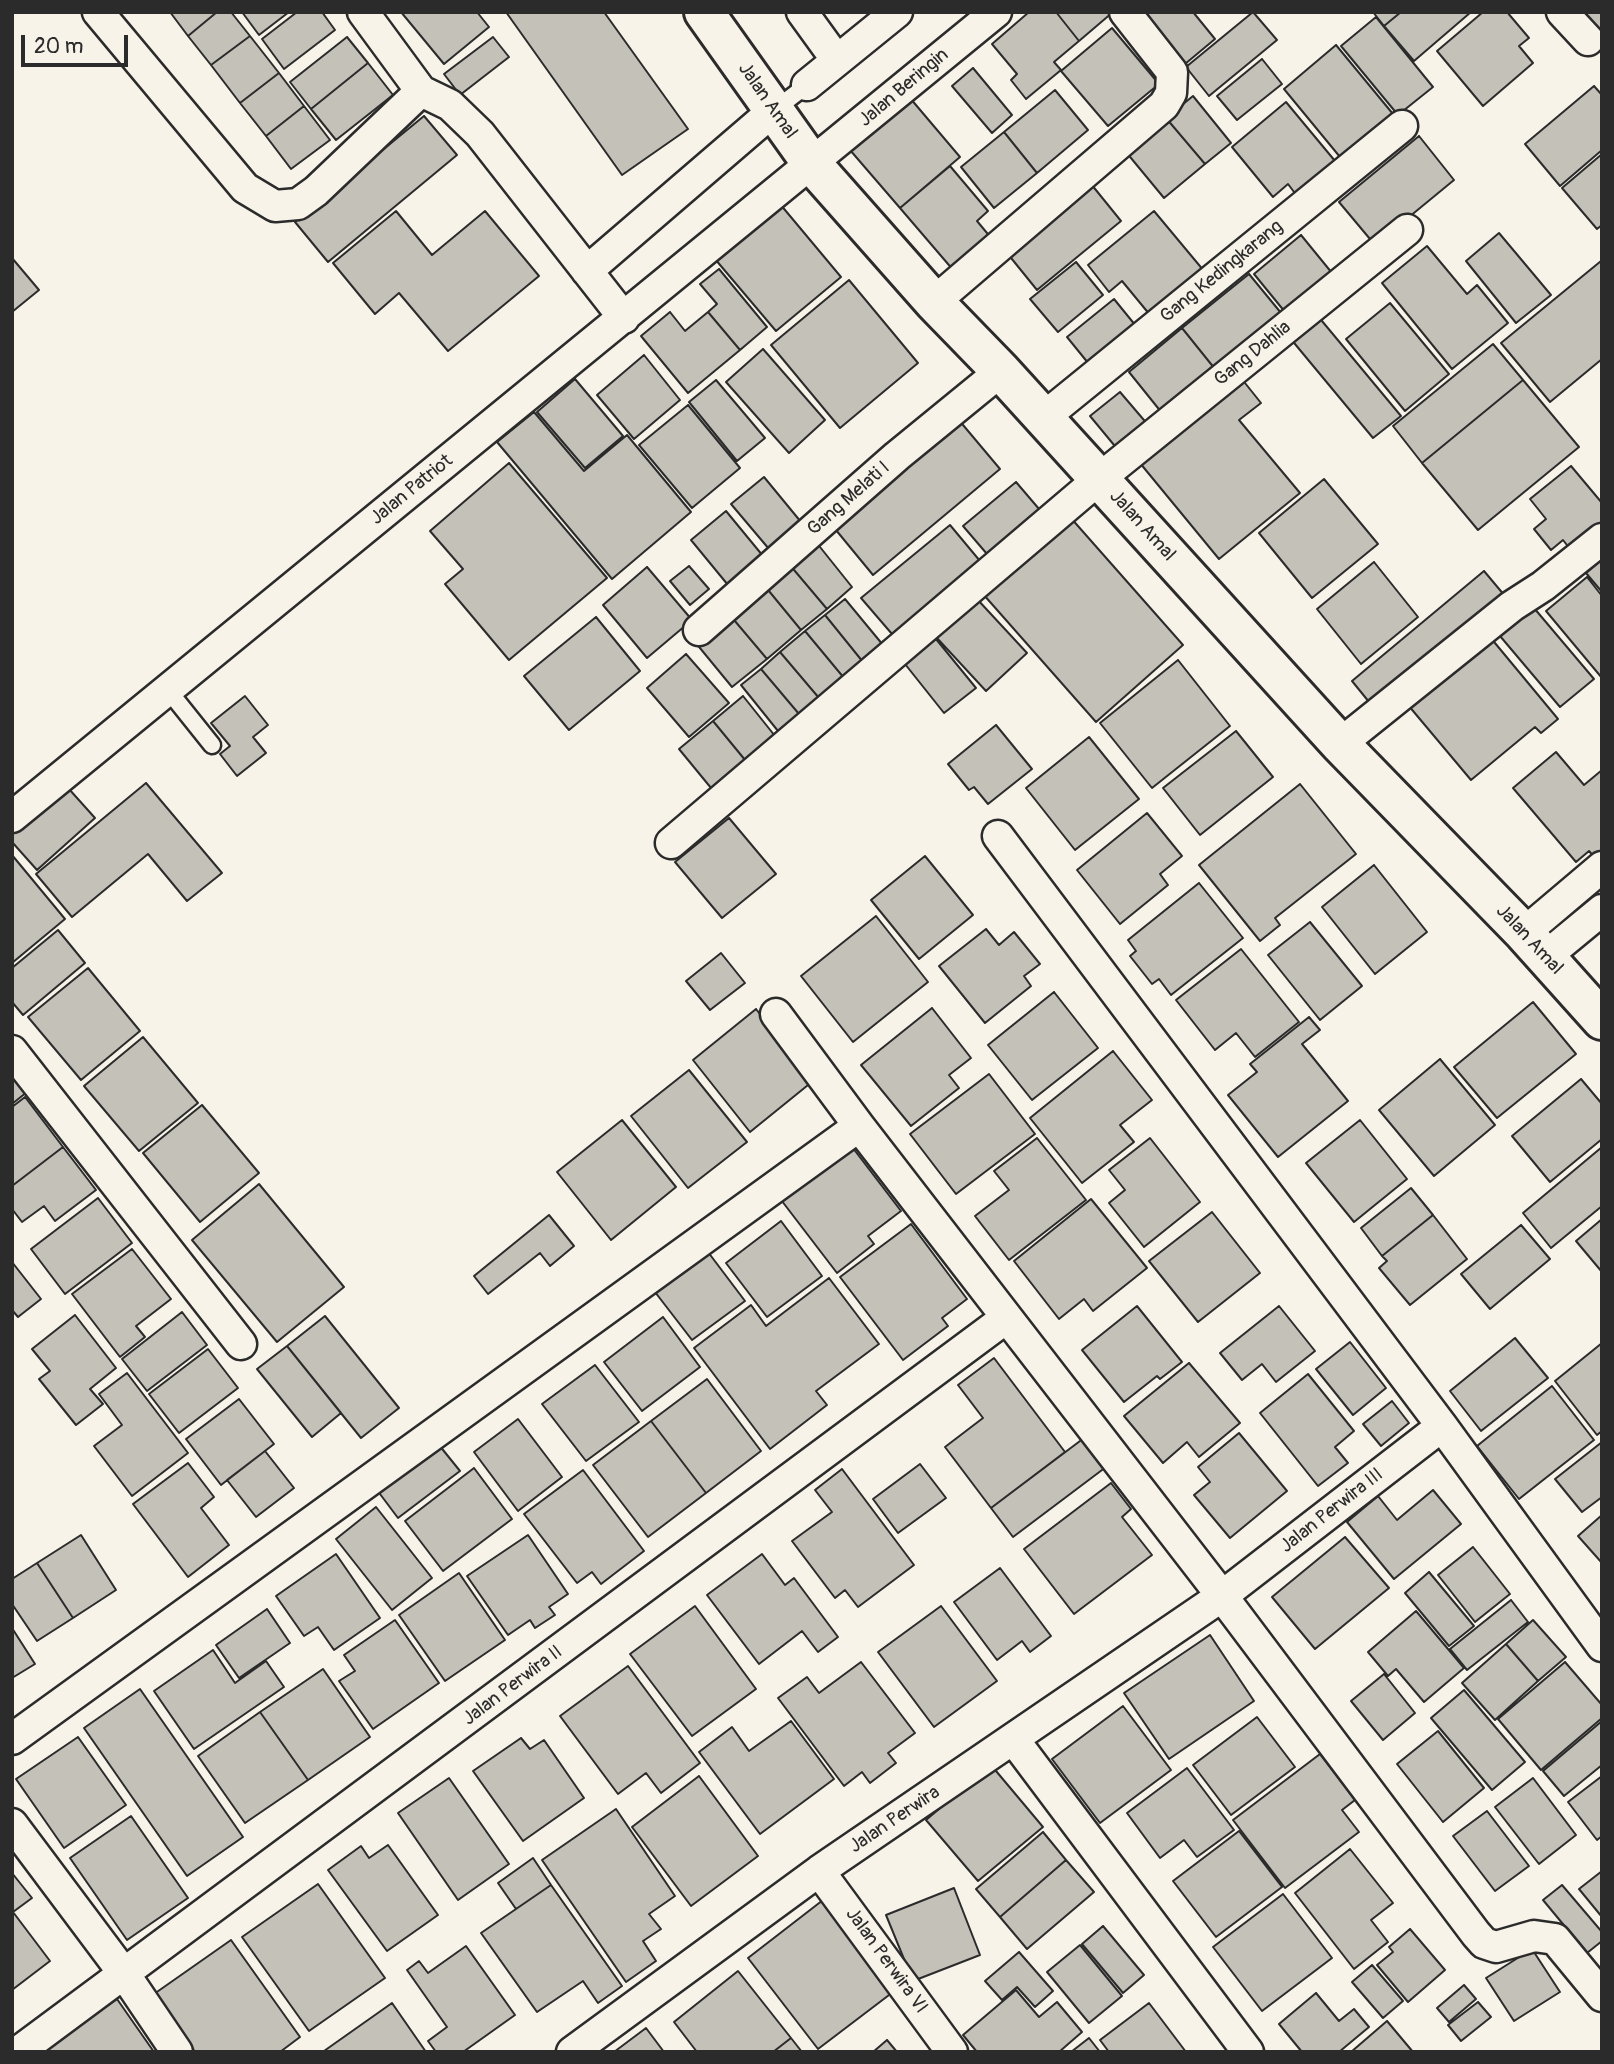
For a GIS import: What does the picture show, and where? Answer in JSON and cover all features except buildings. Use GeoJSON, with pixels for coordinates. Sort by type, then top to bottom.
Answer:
{"type":"FeatureCollection","features":[{"type":"Feature","properties":{"kind":"street"},"geometry":{"type":"LineString","coordinates":[[98,12],[245,188],[275,206],[298,204],[316,191],[421,91]]}},
{"type":"Feature","properties":{"kind":"street"},"geometry":{"type":"LineString","coordinates":[[363,12],[421,91],[438,97],[464,116],[624,318]]}},
{"type":"Feature","properties":{"kind":"street","name":"Jalan Amal"},"geometry":{"type":"LineString","coordinates":[[704,12],[812,164],[933,302],[1001,371],[1340,744],[1535,945],[1602,1020]]}},
{"type":"Feature","properties":{"kind":"street"},"geometry":{"type":"LineString","coordinates":[[802,12],[836,59]]}},
{"type":"Feature","properties":{"kind":"street"},"geometry":{"type":"LineString","coordinates":[[807,85],[897,12]]}},
{"type":"Feature","properties":{"kind":"street","name":"Jalan Beringin"},"geometry":{"type":"LineString","coordinates":[[812,164],[996,12]]}},
{"type":"Feature","properties":{"kind":"street"},"geometry":{"type":"LineString","coordinates":[[933,302],[1164,105],[1171,93],[1172,72],[1125,12]]}},
{"type":"Feature","properties":{"kind":"street"},"geometry":{"type":"LineString","coordinates":[[1562,12],[1588,40]]}},
{"type":"Feature","properties":{"kind":"street"},"geometry":{"type":"LineString","coordinates":[[587,271],[773,111]]}},
{"type":"Feature","properties":{"kind":"street","name":"Gang Kedingkarang"},"geometry":{"type":"LineString","coordinates":[[1043,418],[1402,126]]}},
{"type":"Feature","properties":{"kind":"street","name":"Jalan Patriot"},"geometry":{"type":"LineString","coordinates":[[12,817],[812,164]]}},
{"type":"Feature","properties":{"kind":"street","name":"Gang Dahlia"},"geometry":{"type":"LineString","coordinates":[[671,843],[1099,479],[1407,230]]}},
{"type":"Feature","properties":{"kind":"street","name":"Gang Melati I"},"geometry":{"type":"LineString","coordinates":[[699,630],[897,456],[1001,371]]}},
{"type":"Feature","properties":{"kind":"street"},"geometry":{"type":"LineString","coordinates":[[1340,744],[1512,606],[1543,586],[1602,539]]}},
{"type":"Feature","properties":{"kind":"street"},"geometry":{"type":"LineString","coordinates":[[998,836],[1442,1426],[1602,1646]]}},
{"type":"Feature","properties":{"kind":"street"},"geometry":{"type":"LineString","coordinates":[[1535,945],[1602,867]]}},
{"type":"Feature","properties":{"kind":"street"},"geometry":{"type":"LineString","coordinates":[[1535,945],[1602,910]]}},
{"type":"Feature","properties":{"kind":"street"},"geometry":{"type":"LineString","coordinates":[[776,1014],[1484,1943],[1503,1947],[1544,1935],[1555,1940],[1602,1996]]}},
{"type":"Feature","properties":{"kind":"street"},"geometry":{"type":"LineString","coordinates":[[12,1051],[242,1344]]}},
{"type":"Feature","properties":{"kind":"street"},"geometry":{"type":"LineString","coordinates":[[12,1739],[859,1126]]}},
{"type":"Feature","properties":{"kind":"street","name":"Jalan Perwira II"},"geometry":{"type":"LineString","coordinates":[[18,2052],[1006,1318]]}},
{"type":"Feature","properties":{"kind":"street","name":"Jalan Perwira III"},"geometry":{"type":"LineString","coordinates":[[1222,1597],[1442,1426]]}},
{"type":"Feature","properties":{"kind":"street","name":"Jalan Perwira"},"geometry":{"type":"LineString","coordinates":[[572,2052],[819,1871],[1222,1597]]}},
{"type":"Feature","properties":{"kind":"street"},"geometry":{"type":"LineString","coordinates":[[1014,1740],[1248,2052]]}},
{"type":"Feature","properties":{"kind":"street"},"geometry":{"type":"LineString","coordinates":[[12,1824],[125,1975],[177,2052]]}},
{"type":"Feature","properties":{"kind":"street","name":"Jalan Perwira VI"},"geometry":{"type":"LineString","coordinates":[[819,1871],[952,2052]]}},
{"type":"Feature","properties":{"kind":"lane"},"geometry":{"type":"LineString","coordinates":[[773,111],[807,85]]}},
{"type":"Feature","properties":{"kind":"lane"},"geometry":{"type":"LineString","coordinates":[[168,690],[212,745]]}}]}
